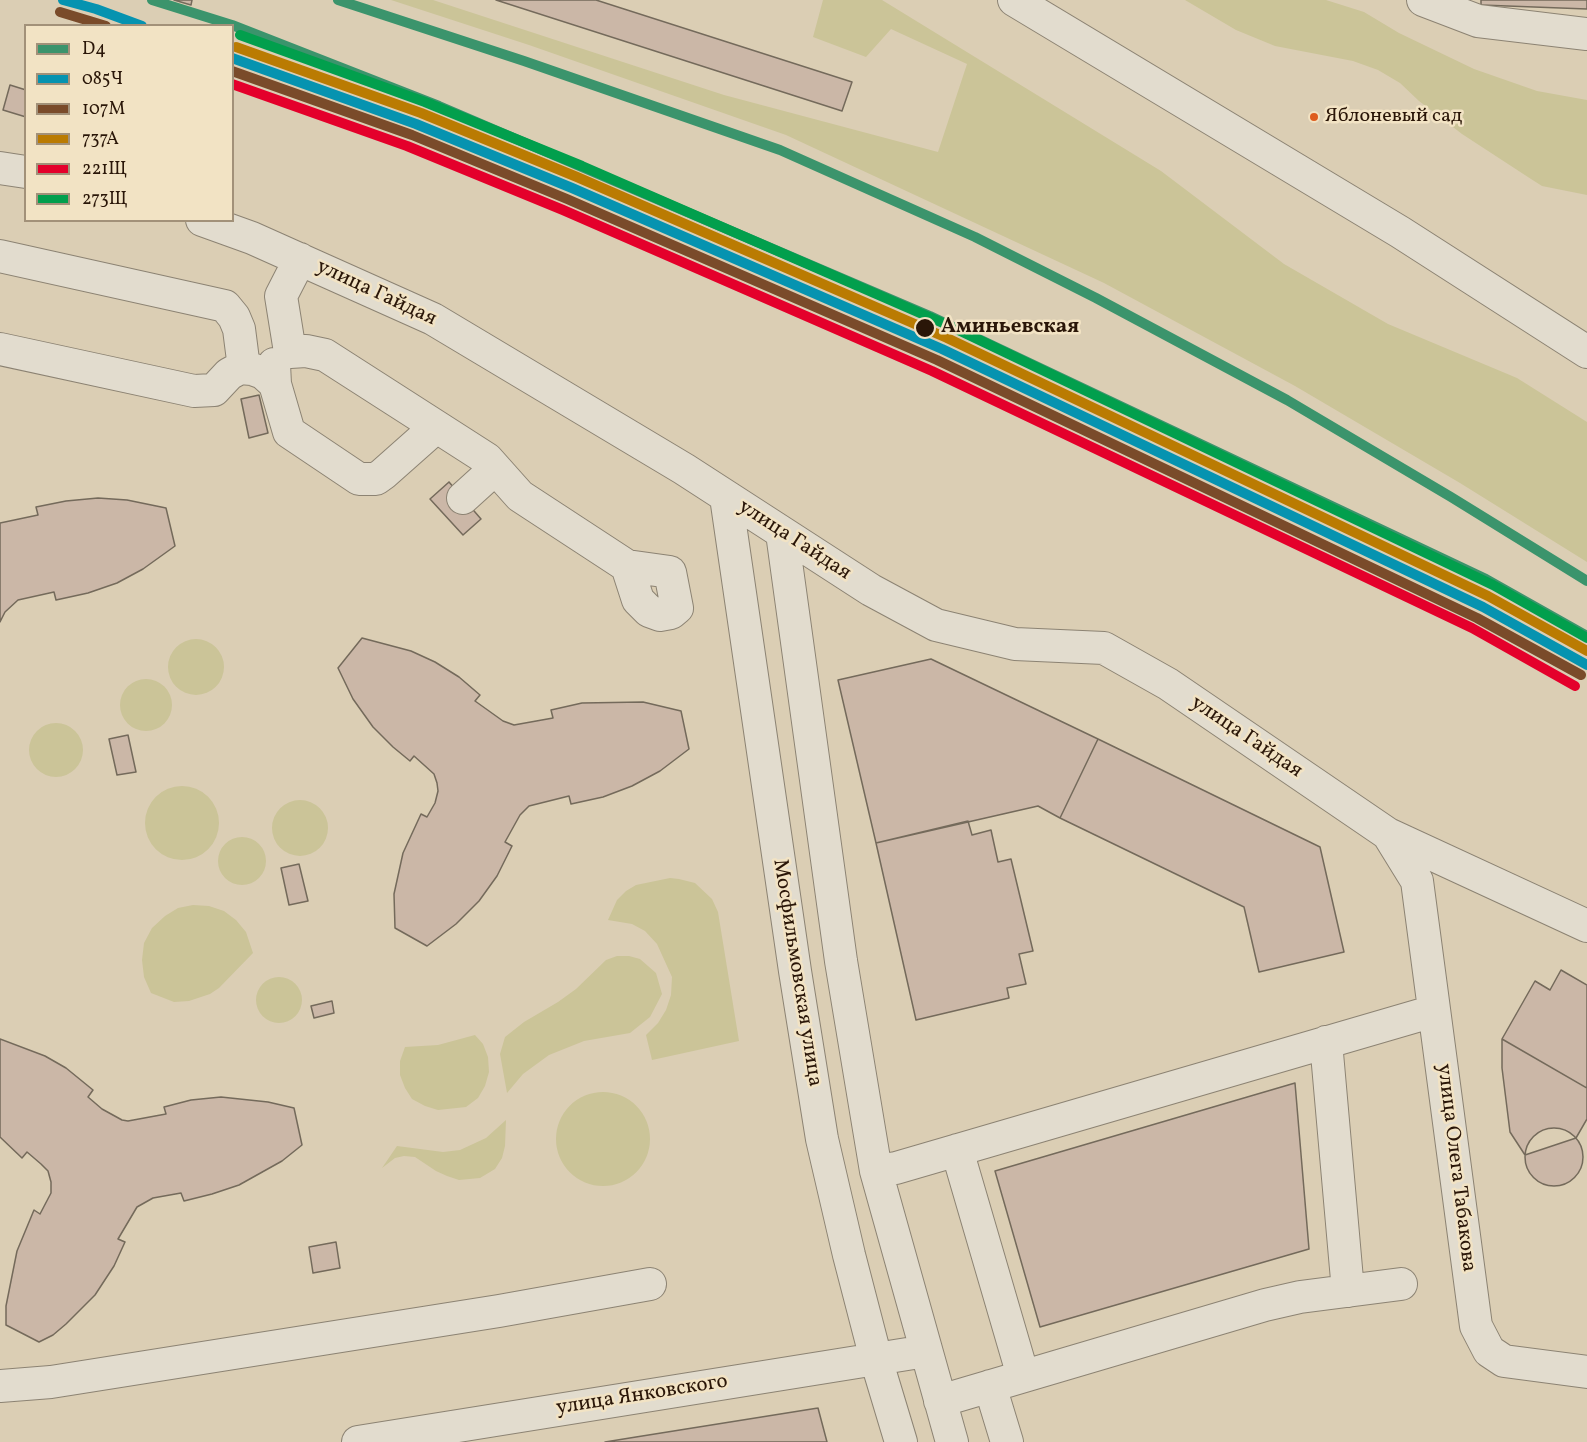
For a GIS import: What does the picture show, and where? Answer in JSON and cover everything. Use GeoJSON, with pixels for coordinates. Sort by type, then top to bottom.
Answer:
{"type":"FeatureCollection","features":[{"type":"Feature","properties":{"kind":"street"},"geometry":{"type":"LineString","coordinates":[[1014,0],[1400,232],[1587,352]]}},
{"type":"Feature","properties":{"kind":"street"},"geometry":{"type":"LineString","coordinates":[[1423,0],[1478,21],[1587,34]]}},
{"type":"Feature","properties":{"kind":"street"},"geometry":{"type":"LineString","coordinates":[[0,168],[24,172]]}},
{"type":"Feature","properties":{"kind":"street","name":"улица Гайдая"},"geometry":{"type":"LineString","coordinates":[[208,222],[252,237],[433,319],[684,469],[871,590],[936,625],[1015,644],[1104,648],[1168,684],[1388,834],[1587,926]]}},
{"type":"Feature","properties":{"kind":"street"},"geometry":{"type":"LineString","coordinates":[[0,256],[225,306],[234,317],[239,329],[244,368]]}},
{"type":"Feature","properties":{"kind":"street"},"geometry":{"type":"LineString","coordinates":[[290,352],[280,296],[300,259]]}},
{"type":"Feature","properties":{"kind":"street"},"geometry":{"type":"LineString","coordinates":[[0,349],[194,391],[214,390],[228,374],[244,368],[264,373],[275,384]]}},
{"type":"Feature","properties":{"kind":"street"},"geometry":{"type":"LineString","coordinates":[[436,427],[376,479],[359,479],[289,432],[275,384],[274,364],[277,356],[306,351],[325,356],[487,459],[520,496],[627,566]]}},
{"type":"Feature","properties":{"kind":"street"},"geometry":{"type":"LineString","coordinates":[[463,498],[495,469]]}},
{"type":"Feature","properties":{"kind":"street","name":"Мосфильмовская улица"},"geometry":{"type":"LineString","coordinates":[[726,497],[793,960],[822,1139],[876,1359],[901,1442]]}},
{"type":"Feature","properties":{"kind":"street"},"geometry":{"type":"LineString","coordinates":[[782,532],[841,961],[876,1170],[952,1442]]}},
{"type":"Feature","properties":{"kind":"street","name":"улица Гайдая"},"geometry":{"type":"LineString","coordinates":[[1388,834],[1418,881]]}},
{"type":"Feature","properties":{"kind":"street","name":"улица Олега Табакова"},"geometry":{"type":"LineString","coordinates":[[1418,881],[1476,1326],[1489,1351],[1504,1361],[1587,1372]]}},
{"type":"Feature","properties":{"kind":"street"},"geometry":{"type":"LineString","coordinates":[[876,1170],[896,1168],[1434,1011]]}},
{"type":"Feature","properties":{"kind":"street"},"geometry":{"type":"LineString","coordinates":[[1326,1042],[1348,1291]]}},
{"type":"Feature","properties":{"kind":"street"},"geometry":{"type":"LineString","coordinates":[[957,1150],[1023,1376]]}},
{"type":"Feature","properties":{"kind":"street"},"geometry":{"type":"LineString","coordinates":[[0,1386],[51,1382],[487,1313],[650,1284]]}},
{"type":"Feature","properties":{"kind":"street"},"geometry":{"type":"LineString","coordinates":[[940,1401],[1265,1305],[1300,1297],[1401,1284]]}},
{"type":"Feature","properties":{"kind":"street","name":"улица Янковского"},"geometry":{"type":"LineString","coordinates":[[358,1442],[926,1351]]}},
{"type":"Feature","properties":{"kind":"street"},"geometry":{"type":"LineString","coordinates":[[990,1386],[1007,1442]]}},
{"type":"Feature","properties":{"kind":"shaded area"},"geometry":{"type":"Polygon","coordinates":[[[391,0],[433,0],[724,95],[938,152],[967,64],[891,29],[866,57],[813,37],[823,0],[882,0],[1161,171],[1284,264],[1388,324],[1517,378],[1587,422],[1587,562],[1460,483],[1295,386],[1104,283],[786,135],[529,45],[391,0]]]}},
{"type":"Feature","properties":{"kind":"shaded area"},"geometry":{"type":"Polygon","coordinates":[[[1185,0],[1326,0],[1364,12],[1399,33],[1474,69],[1537,91],[1587,100],[1587,195],[1542,186],[1462,134],[1419,101],[1400,83],[1378,70],[1353,61],[1275,46],[1236,30],[1185,0]]]}},
{"type":"Feature","properties":{"kind":"shaded area"},"geometry":{"type":"Polygon","coordinates":[[[196,639],[207,641],[216,647],[222,656],[224,667],[222,678],[216,687],[207,693],[196,695],[185,693],[176,687],[170,678],[168,667],[170,656],[176,647],[185,641],[196,639]]]}},
{"type":"Feature","properties":{"kind":"shaded area"},"geometry":{"type":"Polygon","coordinates":[[[141,679],[151,679],[165,686],[172,705],[165,724],[151,731],[141,731],[131,727],[124,720],[120,710],[120,700],[124,690],[131,683],[141,679]]]}},
{"type":"Feature","properties":{"kind":"shaded area"},"geometry":{"type":"Polygon","coordinates":[[[56,723],[66,725],[75,731],[81,740],[83,750],[81,760],[75,769],[66,775],[56,777],[46,775],[37,769],[31,760],[29,750],[31,740],[37,731],[46,725],[56,723]]]}},
{"type":"Feature","properties":{"kind":"shaded area"},"geometry":{"type":"Polygon","coordinates":[[[182,786],[203,792],[213,802],[219,823],[213,844],[203,854],[182,860],[161,854],[151,844],[145,823],[151,802],[161,792],[182,786]]]}},
{"type":"Feature","properties":{"kind":"shaded area"},"geometry":{"type":"Polygon","coordinates":[[[300,800],[311,802],[320,808],[326,817],[328,828],[326,839],[320,848],[311,854],[300,856],[289,854],[280,848],[274,839],[272,828],[274,817],[280,808],[289,802],[300,800]]]}},
{"type":"Feature","properties":{"kind":"shaded area"},"geometry":{"type":"Polygon","coordinates":[[[242,837],[259,844],[266,861],[259,878],[242,885],[225,878],[218,861],[225,844],[242,837]]]}},
{"type":"Feature","properties":{"kind":"shaded area"},"geometry":{"type":"Polygon","coordinates":[[[670,878],[695,883],[712,899],[718,912],[739,1041],[652,1060],[646,1035],[658,1023],[666,1010],[671,995],[672,977],[657,944],[645,931],[632,924],[608,920],[617,900],[626,891],[636,885],[670,878]]]}},
{"type":"Feature","properties":{"kind":"shaded area"},"geometry":{"type":"Polygon","coordinates":[[[193,905],[209,906],[224,911],[236,920],[246,932],[253,953],[219,988],[210,994],[189,1001],[174,1002],[151,993],[144,977],[142,960],[144,943],[152,928],[165,916],[178,908],[193,905]]]}},
{"type":"Feature","properties":{"kind":"shaded area"},"geometry":{"type":"Polygon","coordinates":[[[617,956],[640,959],[656,973],[662,994],[650,1017],[630,1033],[584,1041],[549,1055],[523,1074],[507,1093],[500,1054],[505,1037],[576,989],[606,960],[617,956]]]}},
{"type":"Feature","properties":{"kind":"shaded area"},"geometry":{"type":"Polygon","coordinates":[[[279,977],[295,984],[302,1000],[295,1016],[279,1023],[263,1016],[256,1000],[263,984],[279,977]]]}},
{"type":"Feature","properties":{"kind":"shaded area"},"geometry":{"type":"Polygon","coordinates":[[[475,1035],[483,1044],[488,1057],[489,1072],[478,1098],[466,1107],[438,1110],[412,1099],[400,1075],[400,1061],[405,1047],[438,1045],[475,1035]]]}},
{"type":"Feature","properties":{"kind":"shaded area"},"geometry":{"type":"Polygon","coordinates":[[[603,1092],[621,1096],[636,1106],[646,1121],[650,1139],[646,1157],[636,1172],[621,1182],[603,1186],[585,1182],[570,1172],[560,1157],[556,1139],[560,1121],[570,1106],[585,1096],[603,1092]]]}},
{"type":"Feature","properties":{"kind":"shaded area"},"geometry":{"type":"Polygon","coordinates":[[[506,1120],[502,1158],[495,1169],[480,1178],[459,1180],[436,1171],[415,1157],[395,1158],[382,1168],[397,1146],[443,1152],[460,1150],[486,1138],[506,1120]]]}},
{"type":"Feature","properties":{"kind":"building"},"geometry":{"type":"Polygon","coordinates":[[[174,0],[192,0],[191,5],[174,0]]]}},
{"type":"Feature","properties":{"kind":"building"},"geometry":{"type":"Polygon","coordinates":[[[496,0],[596,0],[852,82],[842,111],[496,0]]]}},
{"type":"Feature","properties":{"kind":"building"},"geometry":{"type":"Polygon","coordinates":[[[1481,0],[1587,0],[1587,9],[1481,5],[1481,0]]]}},
{"type":"Feature","properties":{"kind":"building"},"geometry":{"type":"Polygon","coordinates":[[[10,85],[24,89],[24,116],[3,110],[10,85]]]}},
{"type":"Feature","properties":{"kind":"building"},"geometry":{"type":"Polygon","coordinates":[[[259,395],[268,433],[249,438],[241,399],[259,395]]]}},
{"type":"Feature","properties":{"kind":"building"},"geometry":{"type":"Polygon","coordinates":[[[449,482],[481,519],[463,535],[430,499],[449,482]]]}},
{"type":"Feature","properties":{"kind":"building"},"geometry":{"type":"Polygon","coordinates":[[[98,498],[127,500],[166,508],[175,546],[143,569],[117,583],[88,593],[56,600],[54,592],[18,600],[5,612],[0,622],[0,523],[38,515],[36,507],[98,498]]]}},
{"type":"Feature","properties":{"kind":"building"},"geometry":{"type":"Polygon","coordinates":[[[362,638],[411,651],[435,662],[459,677],[480,695],[475,701],[503,721],[514,725],[553,718],[551,710],[582,703],[643,702],[681,711],[689,749],[660,771],[632,786],[603,797],[571,804],[569,796],[529,806],[520,815],[505,842],[512,846],[497,876],[479,901],[456,924],[427,946],[395,928],[394,894],[403,853],[421,814],[427,817],[435,803],[437,783],[434,774],[414,756],[410,761],[373,727],[353,699],[338,668],[362,638]]]}},
{"type":"Feature","properties":{"kind":"building"},"geometry":{"type":"Polygon","coordinates":[[[931,659],[1098,739],[1060,818],[1038,806],[876,843],[838,680],[931,659]]]}},
{"type":"Feature","properties":{"kind":"building"},"geometry":{"type":"Polygon","coordinates":[[[128,735],[136,772],[117,775],[109,739],[128,735]]]}},
{"type":"Feature","properties":{"kind":"building"},"geometry":{"type":"Polygon","coordinates":[[[1098,739],[1320,847],[1344,952],[1259,972],[1244,907],[1060,818],[1098,739]]]}},
{"type":"Feature","properties":{"kind":"building"},"geometry":{"type":"Polygon","coordinates":[[[968,821],[972,835],[991,830],[998,862],[1011,859],[1033,951],[1019,954],[1026,984],[1007,988],[1009,998],[916,1020],[876,843],[968,821]]]}},
{"type":"Feature","properties":{"kind":"building"},"geometry":{"type":"Polygon","coordinates":[[[299,864],[308,901],[289,905],[281,868],[299,864]]]}},
{"type":"Feature","properties":{"kind":"building"},"geometry":{"type":"Polygon","coordinates":[[[1561,970],[1587,985],[1587,1088],[1502,1039],[1535,981],[1550,990],[1561,970]]]}},
{"type":"Feature","properties":{"kind":"building"},"geometry":{"type":"Polygon","coordinates":[[[332,1001],[334,1013],[314,1018],[311,1006],[332,1001]]]}},
{"type":"Feature","properties":{"kind":"building"},"geometry":{"type":"Polygon","coordinates":[[[0,1039],[45,1056],[66,1068],[93,1090],[88,1097],[102,1109],[122,1120],[128,1121],[166,1114],[164,1107],[191,1100],[221,1097],[268,1102],[294,1108],[302,1145],[282,1161],[239,1185],[184,1201],[181,1193],[153,1198],[137,1207],[118,1239],[125,1242],[114,1266],[95,1295],[53,1335],[39,1342],[6,1325],[6,1306],[17,1251],[34,1210],[40,1214],[51,1193],[51,1182],[48,1171],[41,1164],[27,1152],[22,1158],[0,1137],[0,1039]]]}},
{"type":"Feature","properties":{"kind":"building"},"geometry":{"type":"Polygon","coordinates":[[[1502,1039],[1587,1088],[1587,1119],[1576,1138],[1525,1155],[1510,1132],[1502,1068],[1502,1039]]]}},
{"type":"Feature","properties":{"kind":"building"},"geometry":{"type":"Polygon","coordinates":[[[1295,1083],[1309,1249],[1040,1327],[995,1171],[1295,1083]]]}},
{"type":"Feature","properties":{"kind":"building"},"geometry":{"type":"Polygon","coordinates":[[[1554,1128],[1565,1130],[1578,1141],[1583,1157],[1581,1168],[1570,1181],[1554,1186],[1543,1184],[1530,1173],[1525,1157],[1527,1146],[1538,1133],[1554,1128]]]}},
{"type":"Feature","properties":{"kind":"building"},"geometry":{"type":"Polygon","coordinates":[[[336,1242],[340,1268],[313,1273],[309,1247],[336,1242]]]}},
{"type":"Feature","properties":{"kind":"building"},"geometry":{"type":"Polygon","coordinates":[[[818,1408],[827,1442],[605,1442],[636,1437],[818,1408]]]}},
{"type":"Feature","properties":{"kind":"transit line","name":"085Ч"},"geometry":{"type":"LineString","coordinates":[[63,0],[137,24]]}},
{"type":"Feature","properties":{"kind":"transit line","name":"D4"},"geometry":{"type":"LineString","coordinates":[[152,0],[229,24]]}},
{"type":"Feature","properties":{"kind":"transit line","name":"D4"},"geometry":{"type":"LineString","coordinates":[[338,0],[524,61],[780,150],[975,237],[1096,298],[1287,400],[1587,581]]}},
{"type":"Feature","properties":{"kind":"transit line","name":"107М"},"geometry":{"type":"LineString","coordinates":[[60,12],[99,24]]}},
{"type":"Feature","properties":{"kind":"transit line","name":"D4"},"geometry":{"type":"LineString","coordinates":[[234,26],[439,106],[930,316],[1486,579],[1587,636]]}},
{"type":"Feature","properties":{"kind":"transit line","name":"273Щ"},"geometry":{"type":"LineString","coordinates":[[240,35],[425,102],[582,166],[952,327],[1493,585],[1587,638]]}},
{"type":"Feature","properties":{"kind":"transit line","name":"737А"},"geometry":{"type":"LineString","coordinates":[[236,47],[421,113],[577,177],[947,338],[1488,596],[1587,651]]}},
{"type":"Feature","properties":{"kind":"transit line","name":"085Ч"},"geometry":{"type":"LineString","coordinates":[[234,59],[416,124],[572,188],[942,349],[1483,607],[1587,665]]}},
{"type":"Feature","properties":{"kind":"transit line","name":"107М"},"geometry":{"type":"LineString","coordinates":[[234,72],[412,135],[567,199],[937,360],[1477,618],[1581,675]]}},
{"type":"Feature","properties":{"kind":"transit line","name":"221Щ"},"geometry":{"type":"LineString","coordinates":[[234,85],[407,146],[563,210],[932,371],[1472,628],[1575,686]]}},
{"type":"Feature","properties":{"kind":"place","name":"Яблоневый сад"},"geometry":{"type":"Point","coordinates":[1314,117]}},
{"type":"Feature","properties":{"kind":"place","name":"Аминьевская"},"geometry":{"type":"Point","coordinates":[925,328]}}]}
